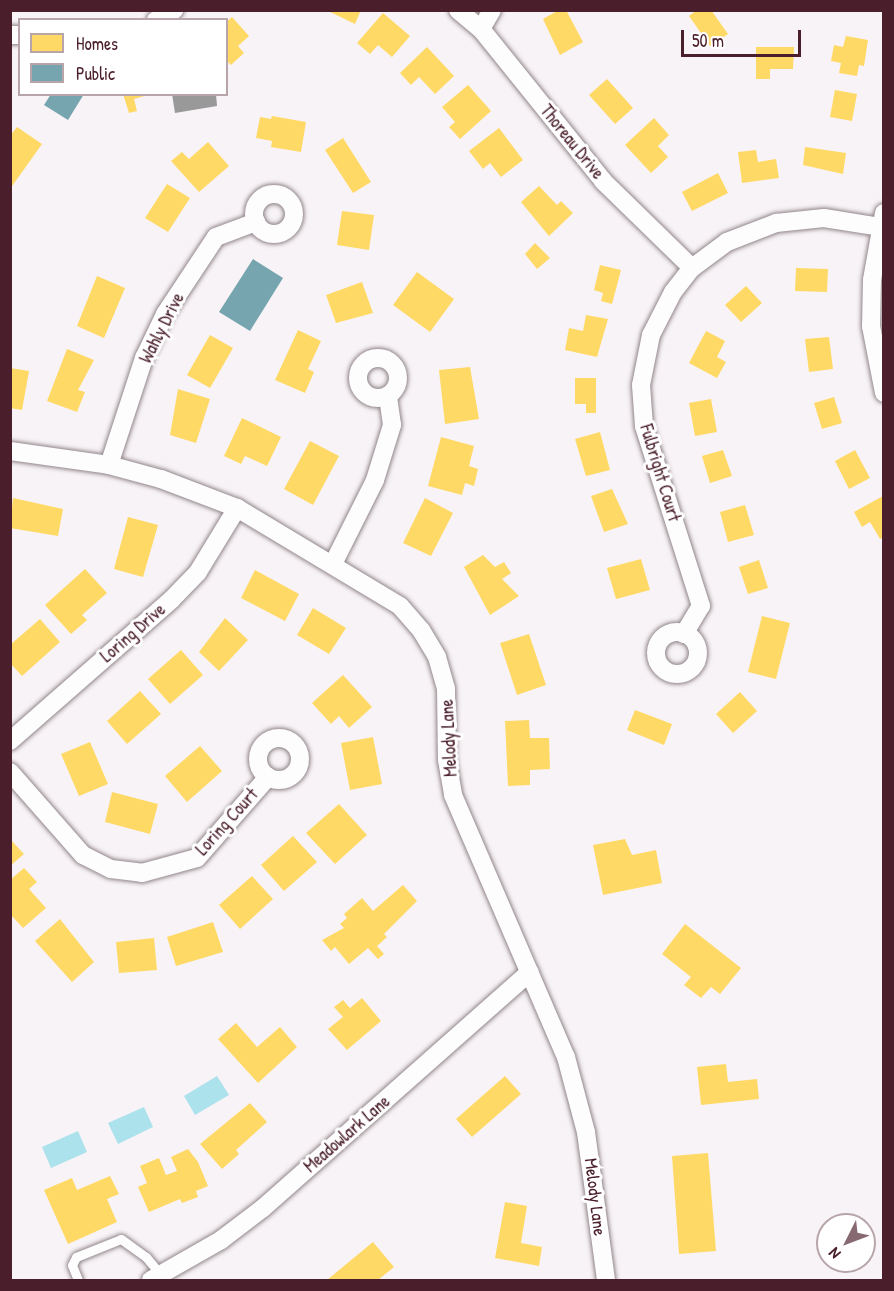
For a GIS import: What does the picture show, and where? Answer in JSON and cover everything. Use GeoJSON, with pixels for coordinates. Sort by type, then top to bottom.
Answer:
{"type":"FeatureCollection","features":[{"type":"Feature","properties":{"kind":"street"},"geometry":{"type":"LineString","coordinates":[[160,18],[174,10]]}},
{"type":"Feature","properties":{"kind":"street","name":"Thoreau Drive"},"geometry":{"type":"LineString","coordinates":[[458,10],[482,29],[603,181],[692,268]]}},
{"type":"Feature","properties":{"kind":"street"},"geometry":{"type":"LineString","coordinates":[[482,29],[492,10]]}},
{"type":"Feature","properties":{"kind":"street","name":"Fulbright Court"},"geometry":{"type":"LineString","coordinates":[[684,634],[701,606],[644,426],[641,385],[651,335],[673,292],[692,268],[727,242],[776,223],[824,218],[882,220]]}},
{"type":"Feature","properties":{"kind":"street"},"geometry":{"type":"LineString","coordinates":[[882,220],[872,280],[871,326],[884,393]]}},
{"type":"Feature","properties":{"kind":"street","name":"Wahly Drive"},"geometry":{"type":"LineString","coordinates":[[109,465],[144,358],[165,314],[216,237],[256,222]]}},
{"type":"Feature","properties":{"kind":"street"},"geometry":{"type":"LineString","coordinates":[[333,564],[375,480],[392,425],[388,395]]}},
{"type":"Feature","properties":{"kind":"street","name":"Melody Lane"},"geometry":{"type":"LineString","coordinates":[[10,451],[109,465],[161,479],[237,508],[400,606],[421,630],[437,657],[446,689],[447,760],[453,795],[566,1057],[586,1132],[606,1281]]}},
{"type":"Feature","properties":{"kind":"street","name":"Loring Drive"},"geometry":{"type":"LineString","coordinates":[[10,741],[172,599],[198,572],[237,508]]}},
{"type":"Feature","properties":{"kind":"street","name":"Loring Court"},"geometry":{"type":"LineString","coordinates":[[10,772],[83,855],[111,869],[142,873],[197,858],[268,777]]}},
{"type":"Feature","properties":{"kind":"street","name":"Meadowlark Lane"},"geometry":{"type":"LineString","coordinates":[[156,1278],[221,1240],[263,1208],[530,972]]}},
{"type":"Feature","properties":{"kind":"lane"},"geometry":{"type":"LineString","coordinates":[[78,1281],[72,1265],[76,1257],[122,1239],[146,1257],[156,1278]]}},
{"type":"Feature","properties":{"kind":"water"},"geometry":{"type":"Polygon","coordinates":[[[217,1076],[229,1095],[195,1115],[184,1096],[217,1076]]]}},
{"type":"Feature","properties":{"kind":"water"},"geometry":{"type":"Polygon","coordinates":[[[144,1107],[153,1127],[118,1144],[108,1123],[144,1107]]]}},
{"type":"Feature","properties":{"kind":"water"},"geometry":{"type":"Polygon","coordinates":[[[78,1131],[87,1152],[51,1168],[42,1147],[78,1131]]]}},
{"type":"Feature","properties":{"kind":"building: Homes"},"geometry":{"type":"Polygon","coordinates":[[[326,10],[361,10],[355,24],[326,10]]]}},
{"type":"Feature","properties":{"kind":"building: Homes"},"geometry":{"type":"Polygon","coordinates":[[[559,10],[566,10],[583,42],[560,55],[543,19],[559,10]]]}},
{"type":"Feature","properties":{"kind":"building: Homes"},"geometry":{"type":"Polygon","coordinates":[[[697,10],[711,10],[728,34],[710,46],[689,16],[697,10]]]}},
{"type":"Feature","properties":{"kind":"building: Homes"},"geometry":{"type":"Polygon","coordinates":[[[383,13],[410,36],[392,57],[378,45],[370,54],[357,43],[383,13]]]}},
{"type":"Feature","properties":{"kind":"building: Homes"},"geometry":{"type":"Polygon","coordinates":[[[232,17],[249,36],[238,46],[244,53],[231,65],[228,62],[228,20],[232,17]]]}},
{"type":"Feature","properties":{"kind":"building: Homes"},"geometry":{"type":"Polygon","coordinates":[[[846,36],[868,40],[864,66],[859,65],[857,76],[839,73],[841,63],[831,61],[834,45],[843,47],[846,36]]]}},
{"type":"Feature","properties":{"kind":"building: Homes"},"geometry":{"type":"Polygon","coordinates":[[[427,47],[454,76],[435,94],[419,77],[411,85],[400,73],[427,47]]]}},
{"type":"Feature","properties":{"kind":"building: Homes"},"geometry":{"type":"Polygon","coordinates":[[[756,47],[794,47],[793,69],[770,69],[770,79],[756,79],[756,47]]]}},
{"type":"Feature","properties":{"kind":"building: Homes"},"geometry":{"type":"Polygon","coordinates":[[[607,79],[633,108],[615,124],[589,95],[607,79]]]}},
{"type":"Feature","properties":{"kind":"building: Homes"},"geometry":{"type":"Polygon","coordinates":[[[468,85],[491,111],[460,139],[449,127],[455,122],[442,107],[468,85]]]}},
{"type":"Feature","properties":{"kind":"building: Homes"},"geometry":{"type":"Polygon","coordinates":[[[835,90],[857,94],[852,121],[830,117],[835,90]]]}},
{"type":"Feature","properties":{"kind":"building: Homes"},"geometry":{"type":"Polygon","coordinates":[[[124,96],[144,96],[134,99],[137,111],[129,113],[124,96]]]}},
{"type":"Feature","properties":{"kind":"building: Homes"},"geometry":{"type":"Polygon","coordinates":[[[272,116],[306,122],[301,152],[271,147],[272,141],[256,138],[260,117],[271,119],[272,116]]]}},
{"type":"Feature","properties":{"kind":"building: Homes"},"geometry":{"type":"Polygon","coordinates":[[[654,118],[669,135],[658,146],[668,157],[651,173],[625,145],[654,118]]]}},
{"type":"Feature","properties":{"kind":"building: Homes"},"geometry":{"type":"Polygon","coordinates":[[[17,127],[42,144],[10,189],[10,136],[17,127]]]}},
{"type":"Feature","properties":{"kind":"building: Homes"},"geometry":{"type":"Polygon","coordinates":[[[499,128],[523,160],[501,177],[490,163],[483,169],[469,151],[499,128]]]}},
{"type":"Feature","properties":{"kind":"building: Homes"},"geometry":{"type":"Polygon","coordinates":[[[343,138],[371,182],[353,193],[325,150],[343,138]]]}},
{"type":"Feature","properties":{"kind":"building: Homes"},"geometry":{"type":"Polygon","coordinates":[[[208,142],[229,166],[199,192],[171,161],[182,152],[189,159],[208,142]]]}},
{"type":"Feature","properties":{"kind":"building: Homes"},"geometry":{"type":"Polygon","coordinates":[[[805,147],[846,153],[843,174],[803,165],[805,147]]]}},
{"type":"Feature","properties":{"kind":"building: Homes"},"geometry":{"type":"Polygon","coordinates":[[[756,150],[758,162],[776,159],[779,178],[742,183],[738,152],[756,150]]]}},
{"type":"Feature","properties":{"kind":"building: Homes"},"geometry":{"type":"Polygon","coordinates":[[[718,173],[728,193],[692,211],[682,192],[718,173]]]}},
{"type":"Feature","properties":{"kind":"building: Homes"},"geometry":{"type":"Polygon","coordinates":[[[167,184],[190,198],[168,232],[145,218],[167,184]]]}},
{"type":"Feature","properties":{"kind":"building: Homes"},"geometry":{"type":"Polygon","coordinates":[[[539,186],[557,205],[561,201],[573,213],[549,236],[521,202],[539,186]]]}},
{"type":"Feature","properties":{"kind":"building: Homes"},"geometry":{"type":"Polygon","coordinates":[[[342,211],[374,215],[369,250],[337,245],[342,211]]]}},
{"type":"Feature","properties":{"kind":"building: Homes"},"geometry":{"type":"Polygon","coordinates":[[[535,243],[550,258],[537,269],[525,254],[535,243]]]}},
{"type":"Feature","properties":{"kind":"building: Homes"},"geometry":{"type":"Polygon","coordinates":[[[600,265],[621,270],[612,304],[601,301],[603,293],[594,290],[600,265]]]}},
{"type":"Feature","properties":{"kind":"building: Homes"},"geometry":{"type":"Polygon","coordinates":[[[796,268],[828,269],[827,292],[795,291],[796,268]]]}},
{"type":"Feature","properties":{"kind":"building: Homes"},"geometry":{"type":"Polygon","coordinates":[[[417,272],[454,299],[430,332],[393,305],[417,272]]]}},
{"type":"Feature","properties":{"kind":"building: Homes"},"geometry":{"type":"Polygon","coordinates":[[[97,276],[125,288],[104,338],[77,326],[97,276]]]}},
{"type":"Feature","properties":{"kind":"building: Homes"},"geometry":{"type":"Polygon","coordinates":[[[362,282],[373,313],[336,323],[326,295],[362,282]]]}},
{"type":"Feature","properties":{"kind":"building: Homes"},"geometry":{"type":"Polygon","coordinates":[[[746,286],[762,303],[741,322],[725,305],[746,286]]]}},
{"type":"Feature","properties":{"kind":"building: Homes"},"geometry":{"type":"Polygon","coordinates":[[[586,315],[608,319],[597,357],[565,350],[569,328],[583,331],[586,315]]]}},
{"type":"Feature","properties":{"kind":"building: Homes"},"geometry":{"type":"Polygon","coordinates":[[[298,330],[321,341],[308,369],[314,372],[305,393],[275,380],[298,330]]]}},
{"type":"Feature","properties":{"kind":"building: Homes"},"geometry":{"type":"Polygon","coordinates":[[[706,331],[725,341],[717,357],[726,362],[717,378],[689,363],[706,331]]]}},
{"type":"Feature","properties":{"kind":"building: Homes"},"geometry":{"type":"Polygon","coordinates":[[[210,335],[233,348],[210,388],[187,375],[210,335]]]}},
{"type":"Feature","properties":{"kind":"building: Homes"},"geometry":{"type":"Polygon","coordinates":[[[829,337],[833,369],[809,372],[805,339],[829,337]]]}},
{"type":"Feature","properties":{"kind":"building: Homes"},"geometry":{"type":"Polygon","coordinates":[[[67,349],[94,360],[78,390],[85,392],[77,412],[47,401],[67,349]]]}},
{"type":"Feature","properties":{"kind":"building: Homes"},"geometry":{"type":"Polygon","coordinates":[[[470,367],[479,419],[445,424],[439,370],[470,367]]]}},
{"type":"Feature","properties":{"kind":"building: Homes"},"geometry":{"type":"Polygon","coordinates":[[[10,368],[29,371],[22,410],[10,408],[10,368]]]}},
{"type":"Feature","properties":{"kind":"building: Homes"},"geometry":{"type":"Polygon","coordinates":[[[575,378],[596,378],[596,413],[586,413],[586,404],[575,404],[575,378]]]}},
{"type":"Feature","properties":{"kind":"building: Homes"},"geometry":{"type":"Polygon","coordinates":[[[178,389],[210,399],[196,443],[170,435],[178,389]]]}},
{"type":"Feature","properties":{"kind":"building: Homes"},"geometry":{"type":"Polygon","coordinates":[[[834,397],[842,423],[822,429],[814,403],[834,397]]]}},
{"type":"Feature","properties":{"kind":"building: Homes"},"geometry":{"type":"Polygon","coordinates":[[[711,399],[717,432],[695,436],[689,403],[711,399]]]}},
{"type":"Feature","properties":{"kind":"building: Homes"},"geometry":{"type":"Polygon","coordinates":[[[242,418],[281,437],[267,466],[245,456],[241,464],[224,456],[242,418]]]}},
{"type":"Feature","properties":{"kind":"building: Homes"},"geometry":{"type":"Polygon","coordinates":[[[600,432],[610,470],[586,476],[575,439],[600,432]]]}},
{"type":"Feature","properties":{"kind":"building: Homes"},"geometry":{"type":"Polygon","coordinates":[[[441,437],[474,446],[469,466],[478,469],[474,486],[465,483],[462,495],[428,486],[441,437]]]}},
{"type":"Feature","properties":{"kind":"building: Homes"},"geometry":{"type":"Polygon","coordinates":[[[310,441],[339,456],[313,505],[284,489],[310,441]]]}},
{"type":"Feature","properties":{"kind":"building: Homes"},"geometry":{"type":"Polygon","coordinates":[[[723,450],[732,476],[710,483],[702,456],[723,450]]]}},
{"type":"Feature","properties":{"kind":"building: Homes"},"geometry":{"type":"Polygon","coordinates":[[[855,450],[870,478],[849,489],[835,461],[855,450]]]}},
{"type":"Feature","properties":{"kind":"building: Homes"},"geometry":{"type":"Polygon","coordinates":[[[612,489],[628,524],[604,532],[591,496],[612,489]]]}},
{"type":"Feature","properties":{"kind":"building: Homes"},"geometry":{"type":"Polygon","coordinates":[[[883,496],[884,537],[880,539],[870,522],[862,527],[854,512],[883,496]]]}},
{"type":"Feature","properties":{"kind":"building: Homes"},"geometry":{"type":"Polygon","coordinates":[[[13,498],[63,509],[58,536],[10,528],[13,498]]]}},
{"type":"Feature","properties":{"kind":"building: Homes"},"geometry":{"type":"Polygon","coordinates":[[[425,498],[453,513],[431,556],[403,543],[425,498]]]}},
{"type":"Feature","properties":{"kind":"building: Homes"},"geometry":{"type":"Polygon","coordinates":[[[745,505],[754,535],[728,542],[720,512],[745,505]]]}},
{"type":"Feature","properties":{"kind":"building: Homes"},"geometry":{"type":"Polygon","coordinates":[[[128,517],[158,525],[143,577],[114,569],[128,517]]]}},
{"type":"Feature","properties":{"kind":"building: Homes"},"geometry":{"type":"Polygon","coordinates":[[[483,555],[495,567],[504,562],[511,573],[502,579],[519,596],[490,615],[464,567],[483,555]]]}},
{"type":"Feature","properties":{"kind":"building: Homes"},"geometry":{"type":"Polygon","coordinates":[[[641,559],[650,590],[616,599],[607,568],[641,559]]]}},
{"type":"Feature","properties":{"kind":"building: Homes"},"geometry":{"type":"Polygon","coordinates":[[[759,560],[768,588],[748,594],[739,567],[759,560]]]}},
{"type":"Feature","properties":{"kind":"building: Homes"},"geometry":{"type":"Polygon","coordinates":[[[85,569],[107,593],[82,615],[87,620],[71,634],[45,605],[85,569]]]}},
{"type":"Feature","properties":{"kind":"building: Homes"},"geometry":{"type":"Polygon","coordinates":[[[255,570],[299,594],[285,621],[241,598],[255,570]]]}},
{"type":"Feature","properties":{"kind":"building: Homes"},"geometry":{"type":"Polygon","coordinates":[[[313,608],[346,628],[329,654],[297,635],[313,608]]]}},
{"type":"Feature","properties":{"kind":"building: Homes"},"geometry":{"type":"Polygon","coordinates":[[[762,616],[790,623],[776,679],[748,672],[762,616]]]}},
{"type":"Feature","properties":{"kind":"building: Homes"},"geometry":{"type":"Polygon","coordinates":[[[225,618],[248,640],[219,671],[199,652],[225,618]]]}},
{"type":"Feature","properties":{"kind":"building: Homes"},"geometry":{"type":"Polygon","coordinates":[[[40,619],[60,642],[22,676],[10,663],[10,645],[40,619]]]}},
{"type":"Feature","properties":{"kind":"building: Homes"},"geometry":{"type":"Polygon","coordinates":[[[529,634],[546,685],[517,695],[500,643],[529,634]]]}},
{"type":"Feature","properties":{"kind":"building: Homes"},"geometry":{"type":"Polygon","coordinates":[[[181,650],[203,675],[170,704],[148,679],[181,650]]]}},
{"type":"Feature","properties":{"kind":"building: Homes"},"geometry":{"type":"Polygon","coordinates":[[[343,675],[372,707],[349,728],[339,716],[331,724],[312,703],[343,675]]]}},
{"type":"Feature","properties":{"kind":"building: Homes"},"geometry":{"type":"Polygon","coordinates":[[[140,691],[161,714],[127,744],[107,721],[140,691]]]}},
{"type":"Feature","properties":{"kind":"building: Homes"},"geometry":{"type":"Polygon","coordinates":[[[740,692],[757,711],[733,733],[716,714],[740,692]]]}},
{"type":"Feature","properties":{"kind":"building: Homes"},"geometry":{"type":"Polygon","coordinates":[[[635,710],[672,724],[664,745],[627,730],[635,710]]]}},
{"type":"Feature","properties":{"kind":"building: Homes"},"geometry":{"type":"Polygon","coordinates":[[[529,720],[530,738],[549,738],[550,769],[530,770],[530,785],[508,786],[505,721],[529,720]]]}},
{"type":"Feature","properties":{"kind":"building: Homes"},"geometry":{"type":"Polygon","coordinates":[[[373,737],[382,784],[350,790],[341,743],[373,737]]]}},
{"type":"Feature","properties":{"kind":"building: Homes"},"geometry":{"type":"Polygon","coordinates":[[[90,742],[108,784],[79,796],[61,754],[90,742]]]}},
{"type":"Feature","properties":{"kind":"building: Homes"},"geometry":{"type":"Polygon","coordinates":[[[200,746],[222,771],[187,802],[165,776],[200,746]]]}},
{"type":"Feature","properties":{"kind":"building: Homes"},"geometry":{"type":"Polygon","coordinates":[[[112,792],[158,804],[150,834],[105,822],[112,792]]]}},
{"type":"Feature","properties":{"kind":"building: Homes"},"geometry":{"type":"Polygon","coordinates":[[[339,804],[367,835],[335,864],[306,833],[339,804]]]}},
{"type":"Feature","properties":{"kind":"building: Homes"},"geometry":{"type":"Polygon","coordinates":[[[293,836],[317,862],[284,891],[261,865],[293,836]]]}},
{"type":"Feature","properties":{"kind":"building: Homes"},"geometry":{"type":"Polygon","coordinates":[[[10,839],[24,854],[10,866],[10,839]]]}},
{"type":"Feature","properties":{"kind":"building: Homes"},"geometry":{"type":"Polygon","coordinates":[[[625,839],[632,855],[656,850],[662,883],[603,895],[593,845],[625,839]]]}},
{"type":"Feature","properties":{"kind":"building: Homes"},"geometry":{"type":"Polygon","coordinates":[[[24,868],[37,882],[29,889],[46,908],[23,928],[10,914],[10,880],[24,868]]]}},
{"type":"Feature","properties":{"kind":"building: Homes"},"geometry":{"type":"Polygon","coordinates":[[[252,876],[273,899],[240,929],[219,905],[252,876]]]}},
{"type":"Feature","properties":{"kind":"building: Homes"},"geometry":{"type":"Polygon","coordinates":[[[403,885],[417,901],[384,934],[387,937],[377,946],[384,954],[378,959],[368,948],[349,964],[335,947],[331,951],[322,940],[344,928],[340,924],[347,918],[344,914],[362,898],[373,911],[403,885]]]}},
{"type":"Feature","properties":{"kind":"building: Homes"},"geometry":{"type":"Polygon","coordinates":[[[60,919],[94,962],[72,982],[35,941],[60,919]]]}},
{"type":"Feature","properties":{"kind":"building: Homes"},"geometry":{"type":"Polygon","coordinates":[[[213,922],[223,952],[176,966],[167,937],[213,922]]]}},
{"type":"Feature","properties":{"kind":"building: Homes"},"geometry":{"type":"Polygon","coordinates":[[[685,924],[741,968],[720,994],[711,987],[701,998],[684,985],[691,977],[662,954],[685,924]]]}},
{"type":"Feature","properties":{"kind":"building: Homes"},"geometry":{"type":"Polygon","coordinates":[[[154,938],[157,970],[119,973],[116,942],[154,938]]]}},
{"type":"Feature","properties":{"kind":"building: Homes"},"geometry":{"type":"Polygon","coordinates":[[[362,998],[381,1021],[347,1050],[328,1029],[343,1017],[334,1007],[343,1000],[350,1008],[362,998]]]}},
{"type":"Feature","properties":{"kind":"building: Homes"},"geometry":{"type":"Polygon","coordinates":[[[236,1023],[257,1047],[280,1027],[297,1047],[258,1083],[218,1039],[236,1023]]]}},
{"type":"Feature","properties":{"kind":"building: Homes"},"geometry":{"type":"Polygon","coordinates":[[[726,1064],[728,1082],[757,1079],[759,1099],[701,1105],[697,1067],[726,1064]]]}},
{"type":"Feature","properties":{"kind":"building: Homes"},"geometry":{"type":"Polygon","coordinates":[[[505,1076],[521,1094],[472,1137],[456,1119],[505,1076]]]}},
{"type":"Feature","properties":{"kind":"building: Homes"},"geometry":{"type":"Polygon","coordinates":[[[250,1103],[267,1122],[236,1150],[239,1154],[222,1169],[200,1144],[250,1103]]]}},
{"type":"Feature","properties":{"kind":"building: Homes"},"geometry":{"type":"Polygon","coordinates":[[[188,1149],[198,1162],[208,1186],[196,1191],[198,1197],[182,1203],[180,1199],[149,1212],[138,1187],[147,1183],[140,1166],[159,1158],[166,1175],[177,1171],[171,1157],[188,1149]]]}},
{"type":"Feature","properties":{"kind":"building: Homes"},"geometry":{"type":"Polygon","coordinates":[[[708,1153],[716,1251],[679,1254],[672,1156],[708,1153]]]}},
{"type":"Feature","properties":{"kind":"building: Homes"},"geometry":{"type":"Polygon","coordinates":[[[110,1176],[119,1194],[107,1199],[117,1222],[68,1244],[44,1190],[72,1178],[77,1190],[110,1176]]]}},
{"type":"Feature","properties":{"kind":"building: Homes"},"geometry":{"type":"Polygon","coordinates":[[[505,1202],[527,1206],[521,1243],[542,1247],[539,1266],[495,1258],[505,1202]]]}},
{"type":"Feature","properties":{"kind":"building: Homes"},"geometry":{"type":"Polygon","coordinates":[[[373,1242],[394,1267],[378,1280],[327,1280],[373,1242]]]}},
{"type":"Feature","properties":{"kind":"building: Public"},"geometry":{"type":"Polygon","coordinates":[[[50,96],[83,96],[68,120],[44,105],[50,96]]]}},
{"type":"Feature","properties":{"kind":"building: Public"},"geometry":{"type":"Polygon","coordinates":[[[253,259],[283,278],[250,331],[219,312],[253,259]]]}},
{"type":"Feature","properties":{"kind":"building: Industry"},"geometry":{"type":"Polygon","coordinates":[[[172,96],[216,96],[217,106],[175,113],[172,96]]]}}]}
